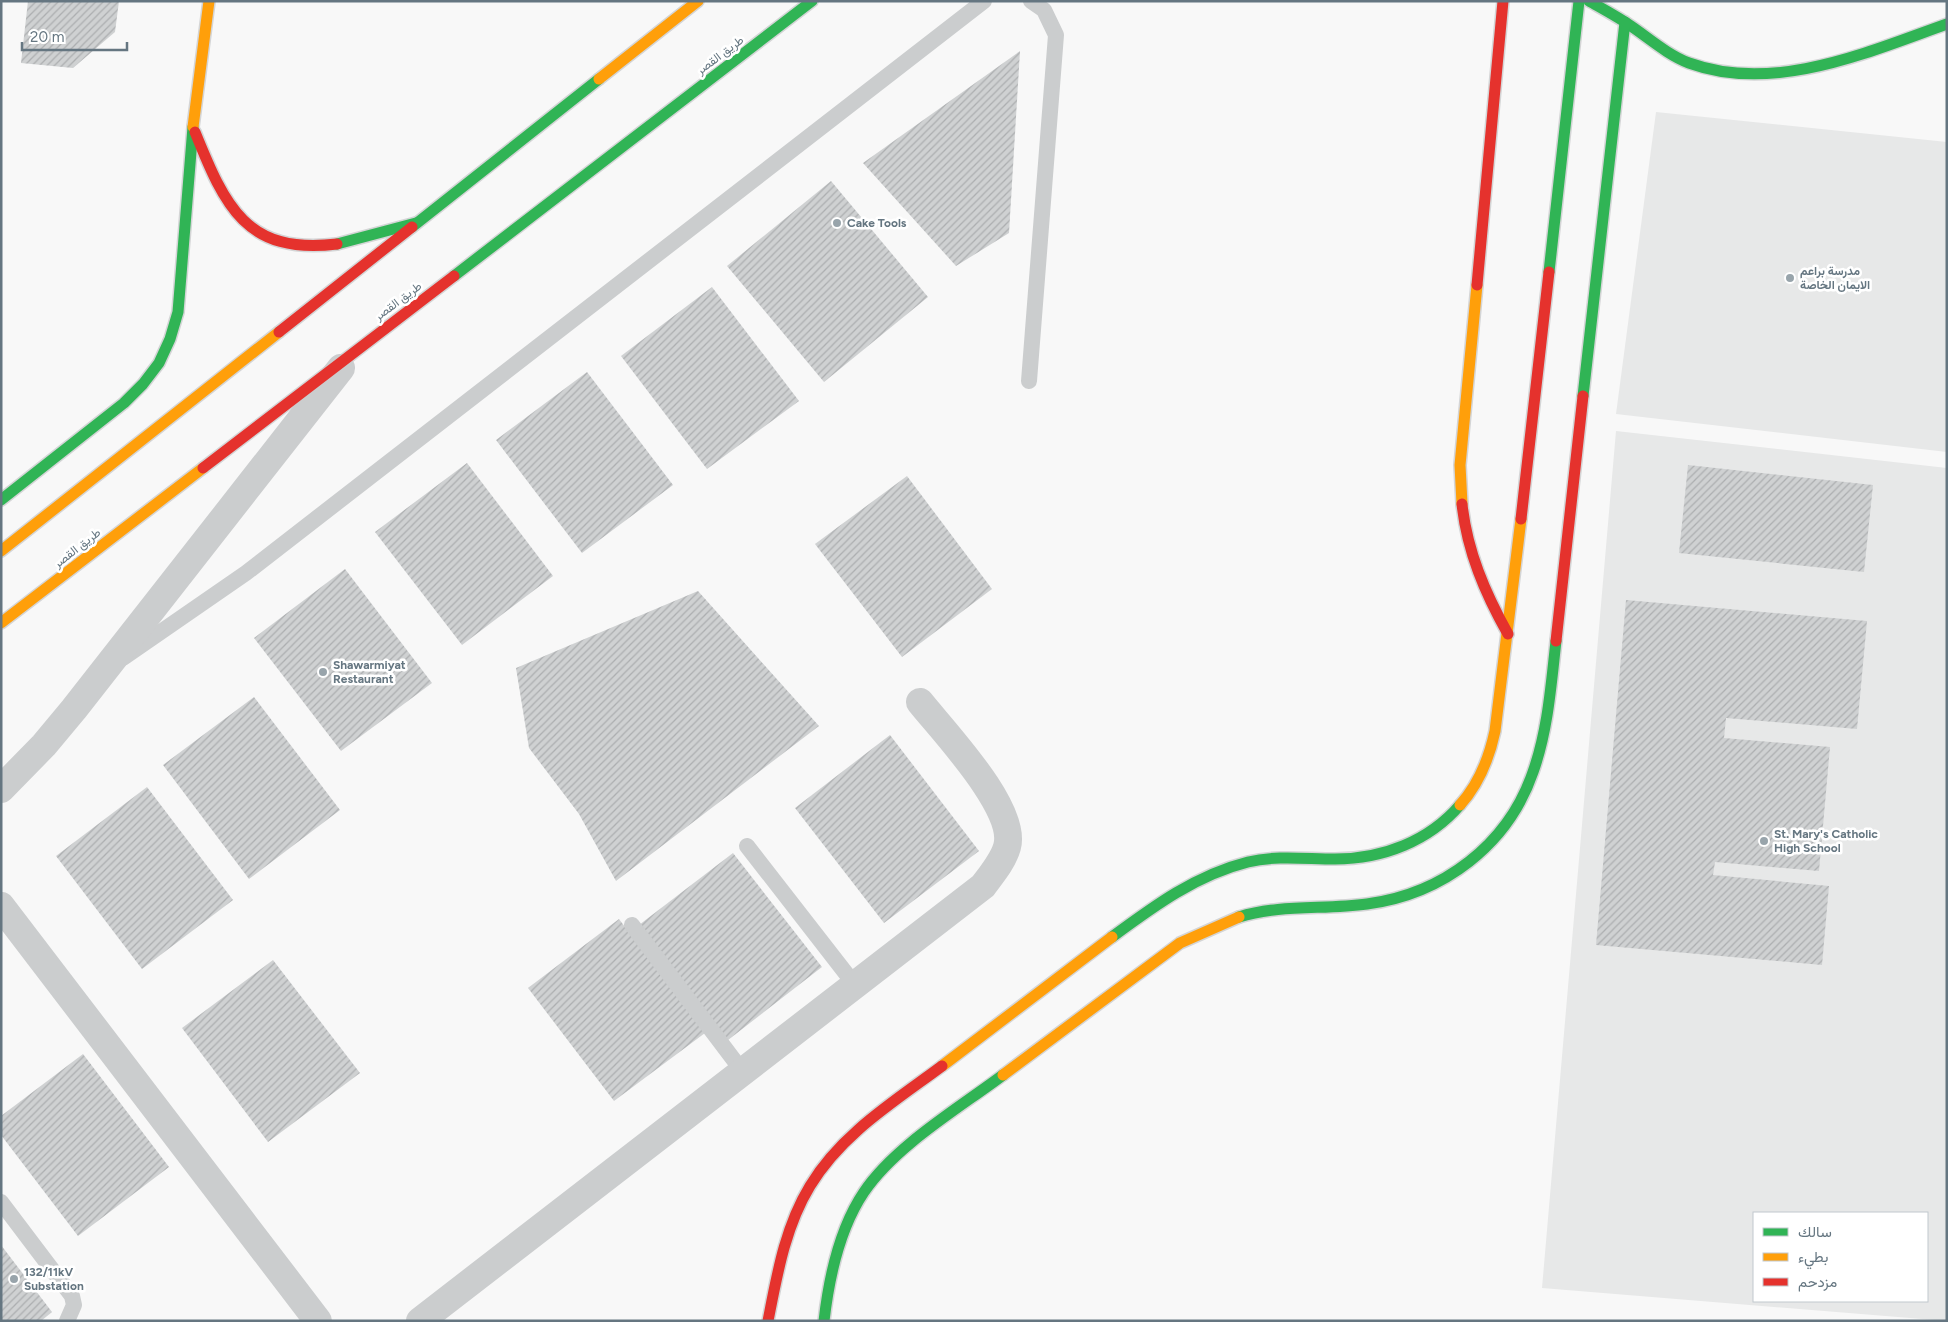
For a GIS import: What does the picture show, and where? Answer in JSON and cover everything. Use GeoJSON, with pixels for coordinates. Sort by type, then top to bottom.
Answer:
{"type":"FeatureCollection","features":[{"type":"Feature","properties":{"kind":"street"},"geometry":{"type":"LineString","coordinates":[[1,500],[124,403],[143,384],[159,362],[170,339],[178,312],[193,127],[210,1]]}},
{"type":"Feature","properties":{"kind":"street"},"geometry":{"type":"LineString","coordinates":[[1,551],[698,1]]}},
{"type":"Feature","properties":{"kind":"street","name":"طريق القصر"},"geometry":{"type":"LineString","coordinates":[[1,623],[812,1]]}},
{"type":"Feature","properties":{"kind":"street"},"geometry":{"type":"LineString","coordinates":[[1504,1],[1461,457],[1460,496],[1464,527],[1474,564],[1488,600],[1508,634]]}},
{"type":"Feature","properties":{"kind":"street"},"geometry":{"type":"LineString","coordinates":[[768,1321],[788,1235],[802,1202],[820,1170],[844,1142],[866,1123],[1179,889],[1206,876],[1235,866],[1265,859],[1295,857],[1354,858],[1383,854],[1411,844],[1436,828],[1457,809],[1475,786],[1487,760],[1500,703],[1579,1]]}},
{"type":"Feature","properties":{"kind":"street"},"geometry":{"type":"LineString","coordinates":[[1589,1],[1625,22],[1661,49],[1689,63],[1722,72],[1752,75],[1799,68],[1846,57],[1947,24]]}},
{"type":"Feature","properties":{"kind":"street"},"geometry":{"type":"LineString","coordinates":[[824,1321],[835,1267],[847,1227],[864,1192],[895,1156],[1172,949],[1210,928],[1243,915],[1284,909],[1368,904],[1424,890],[1454,876],[1477,857],[1497,837],[1514,814],[1530,781],[1542,745],[1550,697],[1625,22]]}},
{"type":"Feature","properties":{"kind":"street"},"geometry":{"type":"LineString","coordinates":[[193,127],[217,186],[229,205],[244,222],[262,234],[283,243],[305,247],[327,247],[418,223]]}},
{"type":"Feature","properties":{"kind":"street"},"geometry":{"type":"LineString","coordinates":[[1,789],[44,745],[353,353]]}},
{"type":"Feature","properties":{"kind":"street"},"geometry":{"type":"LineString","coordinates":[[420,1321],[983,886],[996,869],[1008,845],[1006,819],[988,786],[920,702]]}},
{"type":"Feature","properties":{"kind":"street"},"geometry":{"type":"LineString","coordinates":[[1,906],[318,1321]]}},
{"type":"Feature","properties":{"kind":"lane"},"geometry":{"type":"LineString","coordinates":[[102,672],[246,573],[984,1]]}},
{"type":"Feature","properties":{"kind":"lane"},"geometry":{"type":"LineString","coordinates":[[1029,381],[1056,35],[1044,10],[1032,1]]}},
{"type":"Feature","properties":{"kind":"lane"},"geometry":{"type":"LineString","coordinates":[[747,846],[855,985]]}},
{"type":"Feature","properties":{"kind":"lane"},"geometry":{"type":"LineString","coordinates":[[632,925],[743,1072]]}},
{"type":"Feature","properties":{"kind":"lane"},"geometry":{"type":"LineString","coordinates":[[1,1202],[72,1296],[74,1305],[67,1321]]}},
{"type":"Feature","properties":{"kind":"shaded area","name":"مدرسة براعم الايمان الخاصة"},"geometry":{"type":"Polygon","coordinates":[[[1656,112],[1947,142],[1947,452],[1616,414],[1656,112]]]}},
{"type":"Feature","properties":{"kind":"shaded area","name":"St. Mary's Catholic High School"},"geometry":{"type":"Polygon","coordinates":[[[1616,431],[1947,468],[1947,1321],[1542,1288],[1616,431]]]}},
{"type":"Feature","properties":{"kind":"building"},"geometry":{"type":"Polygon","coordinates":[[[28,1],[119,1],[115,32],[73,68],[21,63],[28,1]]]}},
{"type":"Feature","properties":{"kind":"building"},"geometry":{"type":"Polygon","coordinates":[[[1020,51],[1009,233],[956,266],[863,163],[1020,51]]]}},
{"type":"Feature","properties":{"kind":"building"},"geometry":{"type":"Polygon","coordinates":[[[831,181],[928,297],[824,382],[727,266],[831,181]]]}},
{"type":"Feature","properties":{"kind":"building"},"geometry":{"type":"Polygon","coordinates":[[[712,287],[799,401],[707,469],[621,356],[712,287]]]}},
{"type":"Feature","properties":{"kind":"building"},"geometry":{"type":"Polygon","coordinates":[[[587,372],[673,485],[582,553],[496,440],[587,372]]]}},
{"type":"Feature","properties":{"kind":"building"},"geometry":{"type":"Polygon","coordinates":[[[467,463],[553,576],[462,645],[375,532],[467,463]]]}},
{"type":"Feature","properties":{"kind":"building"},"geometry":{"type":"Polygon","coordinates":[[[1688,465],[1873,485],[1864,572],[1679,553],[1688,465]]]}},
{"type":"Feature","properties":{"kind":"building"},"geometry":{"type":"Polygon","coordinates":[[[907,476],[992,589],[902,657],[815,544],[907,476]]]}},
{"type":"Feature","properties":{"kind":"building"},"geometry":{"type":"Polygon","coordinates":[[[345,569],[432,683],[341,751],[254,638],[345,569]]]}},
{"type":"Feature","properties":{"kind":"building"},"geometry":{"type":"Polygon","coordinates":[[[698,591],[819,726],[616,881],[579,814],[529,748],[516,668],[698,591]]]}},
{"type":"Feature","properties":{"kind":"building"},"geometry":{"type":"Polygon","coordinates":[[[1626,600],[1867,621],[1857,729],[1726,718],[1724,738],[1830,747],[1819,871],[1715,862],[1713,875],[1829,886],[1822,965],[1596,945],[1626,600]]]}},
{"type":"Feature","properties":{"kind":"building"},"geometry":{"type":"Polygon","coordinates":[[[254,697],[340,810],[249,879],[163,765],[254,697]]]}},
{"type":"Feature","properties":{"kind":"building"},"geometry":{"type":"Polygon","coordinates":[[[890,735],[979,851],[884,923],[795,808],[890,735]]]}},
{"type":"Feature","properties":{"kind":"building"},"geometry":{"type":"Polygon","coordinates":[[[147,787],[233,900],[142,969],[56,856],[147,787]]]}},
{"type":"Feature","properties":{"kind":"building"},"geometry":{"type":"Polygon","coordinates":[[[733,853],[822,967],[728,1040],[639,925],[733,853]]]}},
{"type":"Feature","properties":{"kind":"building"},"geometry":{"type":"Polygon","coordinates":[[[619,919],[705,1033],[614,1101],[528,988],[619,919]]]}},
{"type":"Feature","properties":{"kind":"building"},"geometry":{"type":"Polygon","coordinates":[[[273,960],[360,1073],[268,1142],[182,1028],[273,960]]]}},
{"type":"Feature","properties":{"kind":"building"},"geometry":{"type":"Polygon","coordinates":[[[83,1054],[169,1167],[78,1236],[1,1135],[1,1116],[83,1054]]]}},
{"type":"Feature","properties":{"kind":"building","name":"132/11kV Substation"},"geometry":{"type":"Polygon","coordinates":[[[1,1245],[52,1312],[41,1321],[1,1321],[1,1245]]]}},
{"type":"Feature","properties":{"kind":"traffic: fast"},"geometry":{"type":"LineString","coordinates":[[454,276],[812,1]]}},
{"type":"Feature","properties":{"kind":"traffic: fast"},"geometry":{"type":"LineString","coordinates":[[1549,272],[1579,1]]}},
{"type":"Feature","properties":{"kind":"traffic: fast"},"geometry":{"type":"LineString","coordinates":[[1589,1],[1681,60],[1721,71],[1754,74],[1787,72],[1820,66],[1853,57],[1947,24]]}},
{"type":"Feature","properties":{"kind":"traffic: fast"},"geometry":{"type":"LineString","coordinates":[[1583,396],[1625,22]]}},
{"type":"Feature","properties":{"kind":"traffic: fast"},"geometry":{"type":"LineString","coordinates":[[412,227],[599,79]]}},
{"type":"Feature","properties":{"kind":"traffic: fast"},"geometry":{"type":"LineString","coordinates":[[1,500],[124,403],[143,384],[159,363],[170,339],[178,312],[193,127]]}},
{"type":"Feature","properties":{"kind":"traffic: fast"},"geometry":{"type":"LineString","coordinates":[[337,244],[416,223]]}},
{"type":"Feature","properties":{"kind":"traffic: fast"},"geometry":{"type":"LineString","coordinates":[[1239,917],[1271,910],[1351,906],[1395,898],[1421,889],[1446,877],[1469,862],[1490,843],[1507,822],[1522,798],[1533,772],[1546,724],[1556,641]]}},
{"type":"Feature","properties":{"kind":"traffic: fast"},"geometry":{"type":"LineString","coordinates":[[1112,937],[1176,893],[1193,883],[1229,868],[1248,862],[1270,859],[1335,859],[1370,856],[1404,846],[1419,838],[1448,818],[1460,805]]}},
{"type":"Feature","properties":{"kind":"traffic: fast"},"geometry":{"type":"LineString","coordinates":[[824,1321],[836,1254],[855,1206],[864,1192],[877,1175],[910,1143],[1003,1075]]}},
{"type":"Feature","properties":{"kind":"traffic: slow"},"geometry":{"type":"LineString","coordinates":[[193,127],[209,1]]}},
{"type":"Feature","properties":{"kind":"traffic: slow"},"geometry":{"type":"LineString","coordinates":[[599,79],[698,1]]}},
{"type":"Feature","properties":{"kind":"traffic: slow"},"geometry":{"type":"LineString","coordinates":[[1462,504],[1460,465],[1477,285]]}},
{"type":"Feature","properties":{"kind":"traffic: slow"},"geometry":{"type":"LineString","coordinates":[[1,551],[279,332]]}},
{"type":"Feature","properties":{"kind":"traffic: slow"},"geometry":{"type":"LineString","coordinates":[[1,623],[203,468]]}},
{"type":"Feature","properties":{"kind":"traffic: slow"},"geometry":{"type":"LineString","coordinates":[[1460,805],[1473,789],[1482,771],[1495,731],[1521,519]]}},
{"type":"Feature","properties":{"kind":"traffic: slow"},"geometry":{"type":"LineString","coordinates":[[1003,1075],[1180,943],[1239,917]]}},
{"type":"Feature","properties":{"kind":"traffic: slow"},"geometry":{"type":"LineString","coordinates":[[942,1066],[1112,937]]}},
{"type":"Feature","properties":{"kind":"traffic: jam"},"geometry":{"type":"LineString","coordinates":[[1477,285],[1503,1]]}},
{"type":"Feature","properties":{"kind":"traffic: jam"},"geometry":{"type":"LineString","coordinates":[[195,132],[217,182],[229,203],[243,220],[260,233],[281,242],[306,245],[337,244]]}},
{"type":"Feature","properties":{"kind":"traffic: jam"},"geometry":{"type":"LineString","coordinates":[[279,332],[412,227]]}},
{"type":"Feature","properties":{"kind":"traffic: jam"},"geometry":{"type":"LineString","coordinates":[[1521,519],[1549,272]]}},
{"type":"Feature","properties":{"kind":"traffic: jam"},"geometry":{"type":"LineString","coordinates":[[203,468],[454,276]]}},
{"type":"Feature","properties":{"kind":"traffic: jam"},"geometry":{"type":"LineString","coordinates":[[1556,641],[1583,396]]}},
{"type":"Feature","properties":{"kind":"traffic: jam"},"geometry":{"type":"LineString","coordinates":[[1462,504],[1468,538],[1478,571],[1508,634]]}},
{"type":"Feature","properties":{"kind":"traffic: jam"},"geometry":{"type":"LineString","coordinates":[[768,1321],[788,1235],[801,1202],[810,1186],[837,1150],[853,1134],[942,1066]]}},
{"type":"Feature","properties":{"kind":"place","name":"Cake Tools"},"geometry":{"type":"Point","coordinates":[837,223]}},
{"type":"Feature","properties":{"kind":"place","name":"مدرسة براعم الايمان الخاصة"},"geometry":{"type":"Point","coordinates":[1790,278]}},
{"type":"Feature","properties":{"kind":"place","name":"Shawarmiyat Restaurant"},"geometry":{"type":"Point","coordinates":[323,672]}},
{"type":"Feature","properties":{"kind":"place","name":"St. Mary's Catholic High School"},"geometry":{"type":"Point","coordinates":[1764,841]}},
{"type":"Feature","properties":{"kind":"place","name":"132/11kV Substation"},"geometry":{"type":"Point","coordinates":[14,1279]}}]}
